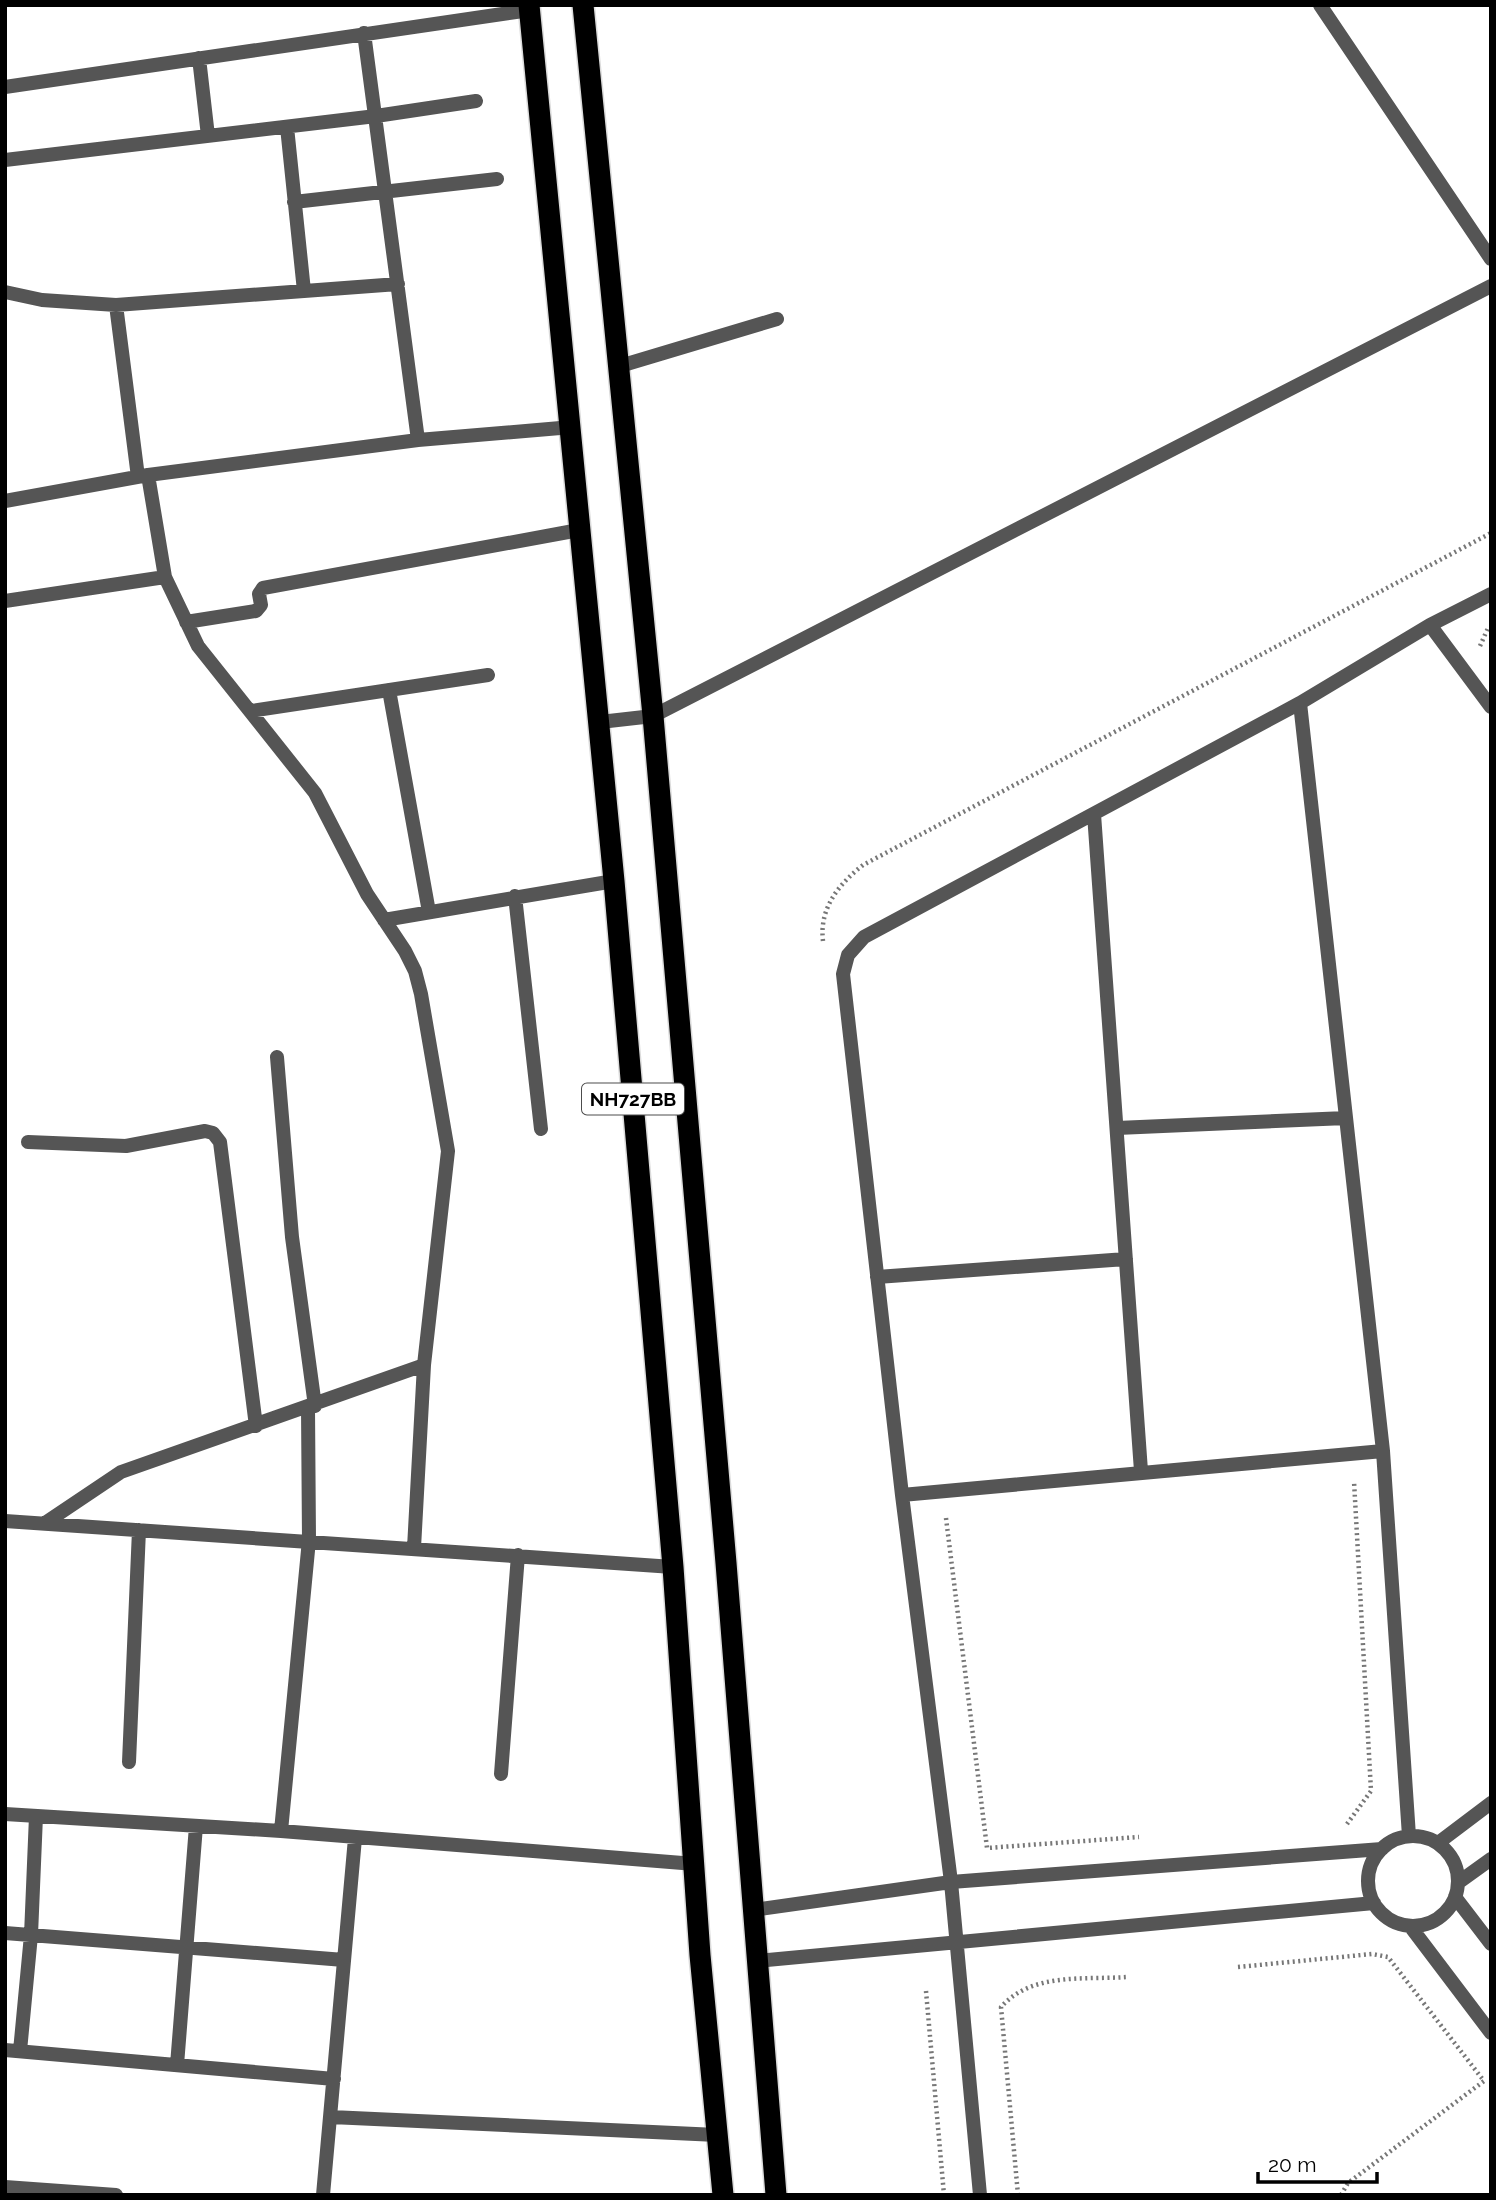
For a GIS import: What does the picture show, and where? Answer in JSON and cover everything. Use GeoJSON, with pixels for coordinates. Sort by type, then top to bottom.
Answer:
{"type":"FeatureCollection","features":[{"type":"Feature","properties":{"kind":"highway","name":"NH727BB"},"geometry":{"type":"LineString","coordinates":[[583,5],[620,366],[632,525],[653,716],[776,2195]]}},
{"type":"Feature","properties":{"kind":"highway","name":"NH727BB"},"geometry":{"type":"LineString","coordinates":[[529,8],[600,722],[673,1567],[700,1955],[723,2195]]}},
{"type":"Feature","properties":{"kind":"street"},"geometry":{"type":"LineString","coordinates":[[1320,5],[1491,260]]}},
{"type":"Feature","properties":{"kind":"street"},"geometry":{"type":"LineString","coordinates":[[5,87],[529,8]]}},
{"type":"Feature","properties":{"kind":"street"},"geometry":{"type":"LineString","coordinates":[[365,33],[418,440]]}},
{"type":"Feature","properties":{"kind":"street"},"geometry":{"type":"LineString","coordinates":[[199,58],[208,136]]}},
{"type":"Feature","properties":{"kind":"street"},"geometry":{"type":"LineString","coordinates":[[5,160],[376,116],[475,101]]}},
{"type":"Feature","properties":{"kind":"street"},"geometry":{"type":"LineString","coordinates":[[287,127],[304,291]]}},
{"type":"Feature","properties":{"kind":"street"},"geometry":{"type":"LineString","coordinates":[[294,202],[386,194],[497,179]]}},
{"type":"Feature","properties":{"kind":"street"},"geometry":{"type":"LineString","coordinates":[[5,292],[42,300],[116,306],[398,284]]}},
{"type":"Feature","properties":{"kind":"street"},"geometry":{"type":"LineString","coordinates":[[600,722],[653,716],[1491,286]]}},
{"type":"Feature","properties":{"kind":"street"},"geometry":{"type":"LineString","coordinates":[[116,306],[143,476],[165,577],[198,646],[315,793],[415,971],[448,1151],[424,1366],[414,1548]]}},
{"type":"Feature","properties":{"kind":"street"},"geometry":{"type":"LineString","coordinates":[[620,366],[777,319]]}},
{"type":"Feature","properties":{"kind":"street"},"geometry":{"type":"LineString","coordinates":[[5,501],[143,476],[418,440],[572,427]]}},
{"type":"Feature","properties":{"kind":"street"},"geometry":{"type":"LineString","coordinates":[[186,622],[256,611],[261,605],[259,594],[263,588],[579,530]]}},
{"type":"Feature","properties":{"kind":"street"},"geometry":{"type":"LineString","coordinates":[[5,601],[165,577]]}},
{"type":"Feature","properties":{"kind":"street"},"geometry":{"type":"LineString","coordinates":[[980,2195],[951,1882],[902,1495],[843,974],[848,955],[864,937],[1300,703],[1430,625],[1491,594]]}},
{"type":"Feature","properties":{"kind":"street"},"geometry":{"type":"LineString","coordinates":[[1430,625],[1491,708]]}},
{"type":"Feature","properties":{"kind":"street"},"geometry":{"type":"LineString","coordinates":[[251,711],[488,675]]}},
{"type":"Feature","properties":{"kind":"street"},"geometry":{"type":"LineString","coordinates":[[388,690],[429,912]]}},
{"type":"Feature","properties":{"kind":"street"},"geometry":{"type":"LineString","coordinates":[[1300,703],[1383,1451],[1409,1836]]}},
{"type":"Feature","properties":{"kind":"street"},"geometry":{"type":"LineString","coordinates":[[1094,814],[1141,1471]]}},
{"type":"Feature","properties":{"kind":"street"},"geometry":{"type":"LineString","coordinates":[[384,920],[614,881]]}},
{"type":"Feature","properties":{"kind":"street"},"geometry":{"type":"LineString","coordinates":[[514,896],[541,1129]]}},
{"type":"Feature","properties":{"kind":"street"},"geometry":{"type":"LineString","coordinates":[[277,1057],[292,1237],[311,1407],[309,1540],[281,1831]]}},
{"type":"Feature","properties":{"kind":"street"},"geometry":{"type":"LineString","coordinates":[[1117,1128],[1346,1118]]}},
{"type":"Feature","properties":{"kind":"street"},"geometry":{"type":"LineString","coordinates":[[28,1142],[126,1146],[205,1130],[214,1133],[220,1142],[256,1426]]}},
{"type":"Feature","properties":{"kind":"street"},"geometry":{"type":"LineString","coordinates":[[877,1277],[1126,1259]]}},
{"type":"Feature","properties":{"kind":"street"},"geometry":{"type":"LineString","coordinates":[[45,1523],[121,1472],[424,1366]]}},
{"type":"Feature","properties":{"kind":"street"},"geometry":{"type":"LineString","coordinates":[[902,1495],[1141,1471],[1383,1451]]}},
{"type":"Feature","properties":{"kind":"street"},"geometry":{"type":"LineString","coordinates":[[5,1521],[673,1567]]}},
{"type":"Feature","properties":{"kind":"street"},"geometry":{"type":"LineString","coordinates":[[128,1762],[139,1530]]}},
{"type":"Feature","properties":{"kind":"street"},"geometry":{"type":"LineString","coordinates":[[501,1774],[518,1555]]}},
{"type":"Feature","properties":{"kind":"street"},"geometry":{"type":"LineString","coordinates":[[1438,1843],[1491,1803]]}},
{"type":"Feature","properties":{"kind":"street"},"geometry":{"type":"LineString","coordinates":[[5,1814],[281,1831],[695,1864]]}},
{"type":"Feature","properties":{"kind":"street"},"geometry":{"type":"LineString","coordinates":[[36,1816],[31,1935],[13,2050],[334,2079]]}},
{"type":"Feature","properties":{"kind":"street"},"geometry":{"type":"LineString","coordinates":[[177,2065],[196,1826]]}},
{"type":"Feature","properties":{"kind":"street"},"geometry":{"type":"LineString","coordinates":[[1409,1836],[1424,1837],[1438,1843],[1452,1860],[1459,1882],[1455,1897],[1438,1920],[1410,1926],[1395,1923],[1383,1915],[1374,1903],[1368,1875],[1373,1861],[1382,1849],[1394,1840],[1409,1836]]}},
{"type":"Feature","properties":{"kind":"street"},"geometry":{"type":"LineString","coordinates":[[324,2195],[355,1838]]}},
{"type":"Feature","properties":{"kind":"street"},"geometry":{"type":"LineString","coordinates":[[753,1910],[951,1882],[1382,1849]]}},
{"type":"Feature","properties":{"kind":"street"},"geometry":{"type":"LineString","coordinates":[[1459,1882],[1491,1859]]}},
{"type":"Feature","properties":{"kind":"street"},"geometry":{"type":"LineString","coordinates":[[1455,1897],[1491,1944]]}},
{"type":"Feature","properties":{"kind":"street"},"geometry":{"type":"LineString","coordinates":[[757,1961],[1374,1903]]}},
{"type":"Feature","properties":{"kind":"street"},"geometry":{"type":"LineString","coordinates":[[1410,1926],[1491,2032]]}},
{"type":"Feature","properties":{"kind":"street"},"geometry":{"type":"LineString","coordinates":[[5,1933],[344,1960]]}},
{"type":"Feature","properties":{"kind":"street"},"geometry":{"type":"LineString","coordinates":[[331,2117],[717,2136]]}},
{"type":"Feature","properties":{"kind":"street"},"geometry":{"type":"LineString","coordinates":[[5,2187],[29,2192],[116,2195]]}},
{"type":"Feature","properties":{"kind":"path"},"geometry":{"type":"LineString","coordinates":[[824,948],[822,934],[828,905],[842,882],[863,865],[1491,533]]}},
{"type":"Feature","properties":{"kind":"path"},"geometry":{"type":"LineString","coordinates":[[1336,1825],[1348,1824],[1371,1791],[1354,1472]]}},
{"type":"Feature","properties":{"kind":"path"},"geometry":{"type":"LineString","coordinates":[[945,1510],[987,1848],[1144,1836]]}},
{"type":"Feature","properties":{"kind":"path"},"geometry":{"type":"LineString","coordinates":[[1238,1967],[1372,1954],[1388,1957],[1484,2081],[1348,2183],[1341,2195]]}},
{"type":"Feature","properties":{"kind":"path"},"geometry":{"type":"LineString","coordinates":[[1018,2195],[1001,2007],[1014,1991],[1037,1982],[1127,1977]]}},
{"type":"Feature","properties":{"kind":"path"},"geometry":{"type":"LineString","coordinates":[[926,1991],[944,2195]]}}]}
